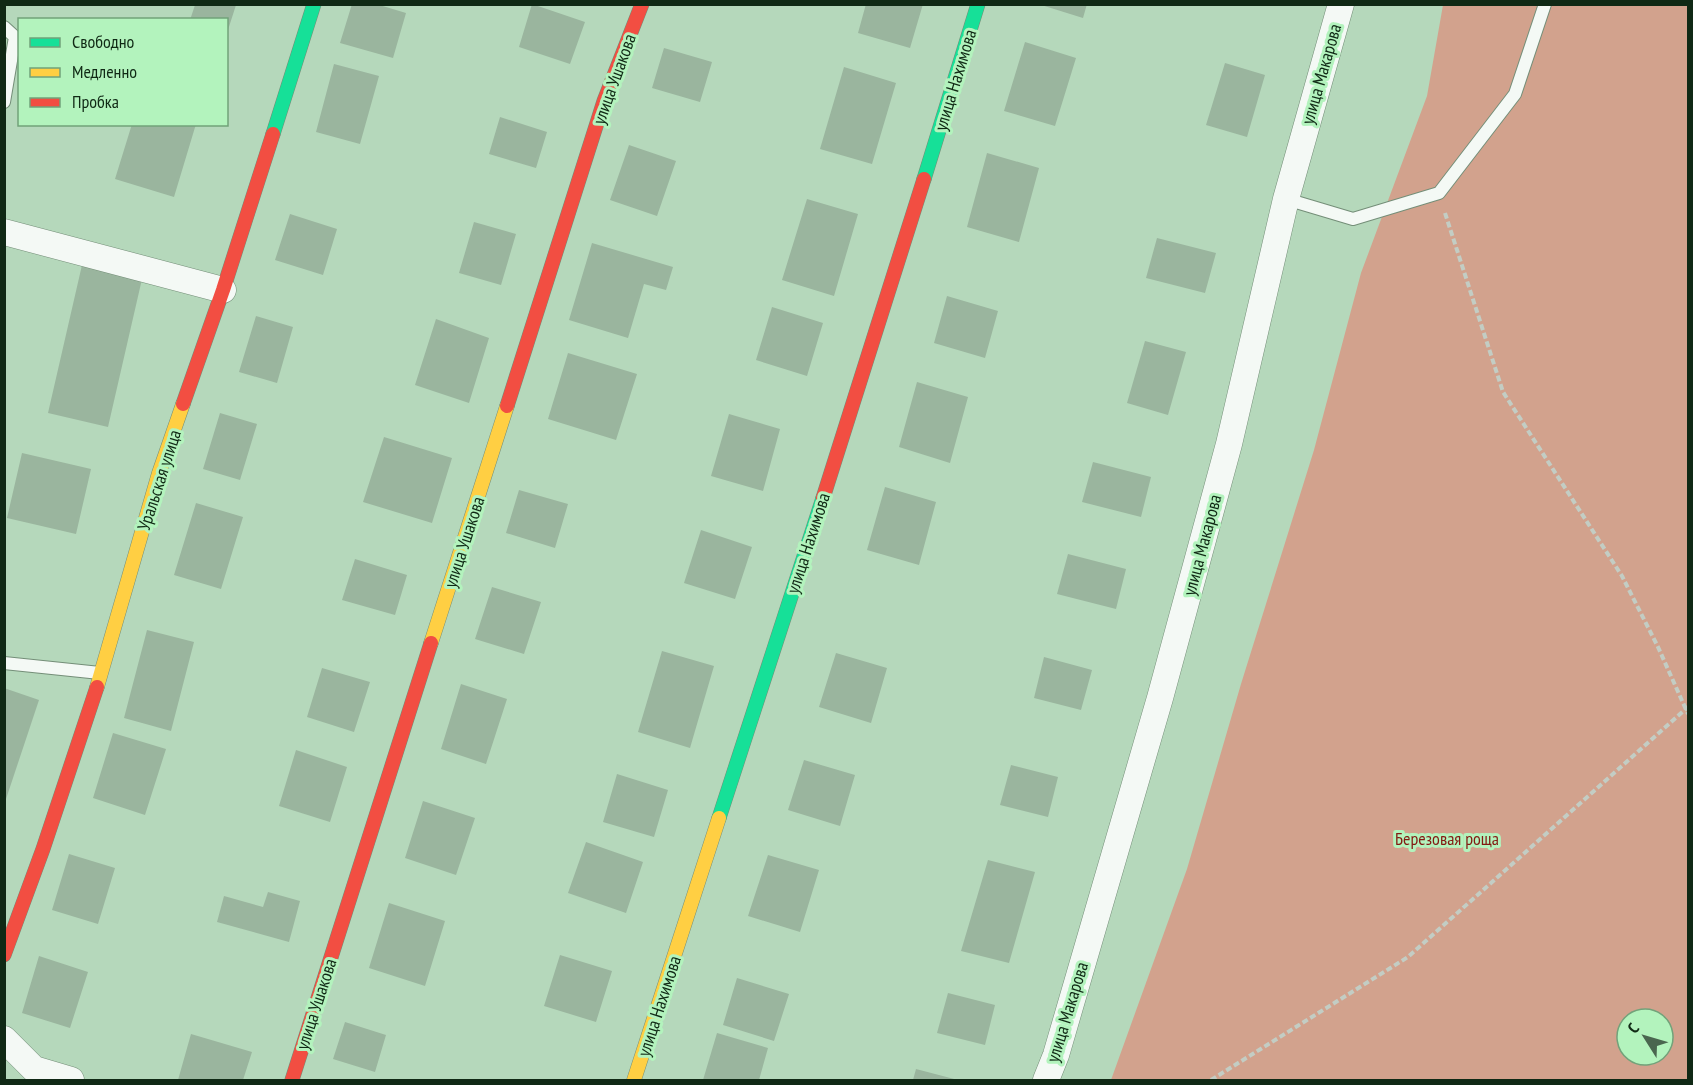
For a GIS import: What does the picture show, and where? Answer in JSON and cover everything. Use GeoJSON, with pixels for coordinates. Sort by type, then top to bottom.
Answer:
{"type":"FeatureCollection","features":[{"type":"Feature","properties":{"kind":"street","name":"Уральская улица"},"geometry":{"type":"LineString","coordinates":[[4,955],[43,849],[101,673],[159,473],[223,290],[314,4]]}},
{"type":"Feature","properties":{"kind":"street","name":"улица Ушакова"},"geometry":{"type":"LineString","coordinates":[[292,1080],[604,101],[642,4]]}},
{"type":"Feature","properties":{"kind":"street","name":"улица Нахимова"},"geometry":{"type":"LineString","coordinates":[[634,1080],[865,369],[978,4]]}},
{"type":"Feature","properties":{"kind":"street","name":"улица Макарова"},"geometry":{"type":"LineString","coordinates":[[1046,1080],[1056,1055],[1160,698],[1229,444],[1286,199],[1341,4]]}},
{"type":"Feature","properties":{"kind":"street"},"geometry":{"type":"LineString","coordinates":[[4,232],[223,290]]}},
{"type":"Feature","properties":{"kind":"street"},"geometry":{"type":"LineString","coordinates":[[4,1039],[34,1069],[71,1080]]}},
{"type":"Feature","properties":{"kind":"lane"},"geometry":{"type":"LineString","coordinates":[[1286,199],[1353,219],[1439,193],[1515,94],[1545,4]]}},
{"type":"Feature","properties":{"kind":"lane"},"geometry":{"type":"LineString","coordinates":[[4,27],[15,37],[4,102]]}},
{"type":"Feature","properties":{"kind":"lane"},"geometry":{"type":"LineString","coordinates":[[4,663],[101,673]]}},
{"type":"Feature","properties":{"kind":"path"},"geometry":{"type":"LineString","coordinates":[[1211,1080],[1408,957],[1688,710],[1659,647],[1622,576],[1503,392],[1439,193]]}},
{"type":"Feature","properties":{"kind":"green space","name":"Березовая роща"},"geometry":{"type":"Polygon","coordinates":[[[1443,5],[1688,5],[1688,1080],[1111,1080],[1187,869],[1241,684],[1314,450],[1361,273],[1427,96],[1443,5]]]}},
{"type":"Feature","properties":{"kind":"building"},"geometry":{"type":"Polygon","coordinates":[[[352,4],[376,4],[406,13],[393,58],[340,43],[352,4]]]}},
{"type":"Feature","properties":{"kind":"building"},"geometry":{"type":"Polygon","coordinates":[[[532,4],[585,22],[570,64],[519,47],[532,4]]]}},
{"type":"Feature","properties":{"kind":"building"},"geometry":{"type":"Polygon","coordinates":[[[866,4],[923,4],[910,48],[858,33],[866,4]]]}},
{"type":"Feature","properties":{"kind":"building"},"geometry":{"type":"Polygon","coordinates":[[[1038,4],[1087,4],[1083,18],[1038,4]]]}},
{"type":"Feature","properties":{"kind":"building"},"geometry":{"type":"Polygon","coordinates":[[[195,5],[236,5],[228,30],[228,18],[191,18],[195,5]]]}},
{"type":"Feature","properties":{"kind":"building"},"geometry":{"type":"Polygon","coordinates":[[[1025,42],[1076,58],[1055,126],[1004,111],[1025,42]]]}},
{"type":"Feature","properties":{"kind":"building"},"geometry":{"type":"Polygon","coordinates":[[[664,48],[712,62],[700,102],[652,88],[664,48]]]}},
{"type":"Feature","properties":{"kind":"building"},"geometry":{"type":"Polygon","coordinates":[[[1225,63],[1265,75],[1247,137],[1206,125],[1225,63]]]}},
{"type":"Feature","properties":{"kind":"building"},"geometry":{"type":"Polygon","coordinates":[[[334,64],[379,76],[360,144],[316,132],[334,64]]]}},
{"type":"Feature","properties":{"kind":"building"},"geometry":{"type":"Polygon","coordinates":[[[844,67],[896,83],[872,164],[820,149],[844,67]]]}},
{"type":"Feature","properties":{"kind":"building"},"geometry":{"type":"Polygon","coordinates":[[[500,117],[547,132],[536,168],[489,154],[500,117]]]}},
{"type":"Feature","properties":{"kind":"building"},"geometry":{"type":"Polygon","coordinates":[[[131,126],[195,126],[174,197],[115,179],[131,126]]]}},
{"type":"Feature","properties":{"kind":"building"},"geometry":{"type":"Polygon","coordinates":[[[629,145],[676,161],[657,216],[610,200],[629,145]]]}},
{"type":"Feature","properties":{"kind":"building"},"geometry":{"type":"Polygon","coordinates":[[[987,153],[1039,168],[1019,242],[967,227],[987,153]]]}},
{"type":"Feature","properties":{"kind":"building"},"geometry":{"type":"Polygon","coordinates":[[[807,199],[858,214],[834,296],[782,280],[807,199]]]}},
{"type":"Feature","properties":{"kind":"building"},"geometry":{"type":"Polygon","coordinates":[[[290,214],[337,229],[323,275],[275,260],[290,214]]]}},
{"type":"Feature","properties":{"kind":"building"},"geometry":{"type":"Polygon","coordinates":[[[474,222],[516,234],[501,285],[459,273],[474,222]]]}},
{"type":"Feature","properties":{"kind":"building"},"geometry":{"type":"Polygon","coordinates":[[[1157,238],[1216,253],[1205,293],[1146,278],[1157,238]]]}},
{"type":"Feature","properties":{"kind":"building"},"geometry":{"type":"Polygon","coordinates":[[[592,243],[673,267],[666,290],[644,284],[628,338],[569,320],[592,243]]]}},
{"type":"Feature","properties":{"kind":"building"},"geometry":{"type":"Polygon","coordinates":[[[82,265],[142,279],[108,427],[48,413],[82,265]]]}},
{"type":"Feature","properties":{"kind":"building"},"geometry":{"type":"Polygon","coordinates":[[[947,296],[998,311],[985,358],[934,343],[947,296]]]}},
{"type":"Feature","properties":{"kind":"building"},"geometry":{"type":"Polygon","coordinates":[[[772,307],[823,323],[807,376],[756,360],[772,307]]]}},
{"type":"Feature","properties":{"kind":"building"},"geometry":{"type":"Polygon","coordinates":[[[256,316],[293,327],[277,383],[239,372],[256,316]]]}},
{"type":"Feature","properties":{"kind":"building"},"geometry":{"type":"Polygon","coordinates":[[[436,319],[489,338],[469,403],[415,385],[436,319]]]}},
{"type":"Feature","properties":{"kind":"building"},"geometry":{"type":"Polygon","coordinates":[[[1145,341],[1186,352],[1168,415],[1127,403],[1145,341]]]}},
{"type":"Feature","properties":{"kind":"building"},"geometry":{"type":"Polygon","coordinates":[[[568,353],[637,374],[616,440],[548,419],[568,353]]]}},
{"type":"Feature","properties":{"kind":"building"},"geometry":{"type":"Polygon","coordinates":[[[917,382],[968,397],[950,463],[899,447],[917,382]]]}},
{"type":"Feature","properties":{"kind":"building"},"geometry":{"type":"Polygon","coordinates":[[[220,413],[257,424],[240,480],[203,469],[220,413]]]}},
{"type":"Feature","properties":{"kind":"building"},"geometry":{"type":"Polygon","coordinates":[[[729,414],[780,429],[763,491],[711,476],[729,414]]]}},
{"type":"Feature","properties":{"kind":"building"},"geometry":{"type":"Polygon","coordinates":[[[384,437],[452,458],[432,523],[363,502],[384,437]]]}},
{"type":"Feature","properties":{"kind":"building"},"geometry":{"type":"Polygon","coordinates":[[[22,453],[91,469],[76,534],[7,518],[22,453]]]}},
{"type":"Feature","properties":{"kind":"building"},"geometry":{"type":"Polygon","coordinates":[[[1093,462],[1151,477],[1141,517],[1082,502],[1093,462]]]}},
{"type":"Feature","properties":{"kind":"building"},"geometry":{"type":"Polygon","coordinates":[[[885,487],[936,502],[919,565],[867,550],[885,487]]]}},
{"type":"Feature","properties":{"kind":"building"},"geometry":{"type":"Polygon","coordinates":[[[519,490],[568,504],[555,548],[506,533],[519,490]]]}},
{"type":"Feature","properties":{"kind":"building"},"geometry":{"type":"Polygon","coordinates":[[[196,503],[243,517],[221,589],[174,575],[196,503]]]}},
{"type":"Feature","properties":{"kind":"building"},"geometry":{"type":"Polygon","coordinates":[[[701,530],[752,547],[735,599],[684,583],[701,530]]]}},
{"type":"Feature","properties":{"kind":"building"},"geometry":{"type":"Polygon","coordinates":[[[1068,554],[1126,569],[1116,609],[1057,594],[1068,554]]]}},
{"type":"Feature","properties":{"kind":"building"},"geometry":{"type":"Polygon","coordinates":[[[355,559],[407,575],[395,615],[342,600],[355,559]]]}},
{"type":"Feature","properties":{"kind":"building"},"geometry":{"type":"Polygon","coordinates":[[[492,587],[541,602],[524,654],[475,639],[492,587]]]}},
{"type":"Feature","properties":{"kind":"building"},"geometry":{"type":"Polygon","coordinates":[[[147,630],[194,642],[171,731],[124,718],[147,630]]]}},
{"type":"Feature","properties":{"kind":"building"},"geometry":{"type":"Polygon","coordinates":[[[662,651],[714,666],[690,748],[638,732],[662,651]]]}},
{"type":"Feature","properties":{"kind":"building"},"geometry":{"type":"Polygon","coordinates":[[[836,653],[887,668],[871,723],[819,707],[836,653]]]}},
{"type":"Feature","properties":{"kind":"building"},"geometry":{"type":"Polygon","coordinates":[[[1044,657],[1092,670],[1081,710],[1034,698],[1044,657]]]}},
{"type":"Feature","properties":{"kind":"building"},"geometry":{"type":"Polygon","coordinates":[[[322,668],[370,682],[354,732],[307,717],[322,668]]]}},
{"type":"Feature","properties":{"kind":"building"},"geometry":{"type":"Polygon","coordinates":[[[461,684],[507,699],[486,764],[441,749],[461,684]]]}},
{"type":"Feature","properties":{"kind":"building"},"geometry":{"type":"Polygon","coordinates":[[[4,688],[39,700],[5,802],[4,802],[4,688]]]}},
{"type":"Feature","properties":{"kind":"building"},"geometry":{"type":"Polygon","coordinates":[[[113,733],[166,749],[145,815],[93,798],[113,733]]]}},
{"type":"Feature","properties":{"kind":"building"},"geometry":{"type":"Polygon","coordinates":[[[296,750],[347,767],[330,822],[279,806],[296,750]]]}},
{"type":"Feature","properties":{"kind":"building"},"geometry":{"type":"Polygon","coordinates":[[[804,760],[855,775],[840,826],[788,810],[804,760]]]}},
{"type":"Feature","properties":{"kind":"building"},"geometry":{"type":"Polygon","coordinates":[[[1011,765],[1058,777],[1048,817],[1000,805],[1011,765]]]}},
{"type":"Feature","properties":{"kind":"building"},"geometry":{"type":"Polygon","coordinates":[[[617,774],[668,790],[654,837],[603,822],[617,774]]]}},
{"type":"Feature","properties":{"kind":"building"},"geometry":{"type":"Polygon","coordinates":[[[423,801],[475,818],[456,875],[405,858],[423,801]]]}},
{"type":"Feature","properties":{"kind":"building"},"geometry":{"type":"Polygon","coordinates":[[[586,842],[643,862],[626,913],[568,893],[586,842]]]}},
{"type":"Feature","properties":{"kind":"building"},"geometry":{"type":"Polygon","coordinates":[[[69,854],[115,868],[98,924],[52,910],[69,854]]]}},
{"type":"Feature","properties":{"kind":"building"},"geometry":{"type":"Polygon","coordinates":[[[768,855],[819,870],[800,932],[748,916],[768,855]]]}},
{"type":"Feature","properties":{"kind":"building"},"geometry":{"type":"Polygon","coordinates":[[[988,860],[1035,872],[1009,963],[961,951],[988,860]]]}},
{"type":"Feature","properties":{"kind":"building"},"geometry":{"type":"Polygon","coordinates":[[[268,892],[300,901],[289,942],[217,922],[224,896],[263,907],[268,892]]]}},
{"type":"Feature","properties":{"kind":"building"},"geometry":{"type":"Polygon","coordinates":[[[389,903],[445,921],[425,986],[369,968],[389,903]]]}},
{"type":"Feature","properties":{"kind":"building"},"geometry":{"type":"Polygon","coordinates":[[[560,955],[612,971],[596,1022],[544,1006],[560,955]]]}},
{"type":"Feature","properties":{"kind":"building"},"geometry":{"type":"Polygon","coordinates":[[[39,956],[88,972],[70,1028],[22,1013],[39,956]]]}},
{"type":"Feature","properties":{"kind":"building"},"geometry":{"type":"Polygon","coordinates":[[[737,978],[789,994],[774,1041],[723,1025],[737,978]]]}},
{"type":"Feature","properties":{"kind":"building"},"geometry":{"type":"Polygon","coordinates":[[[948,993],[995,1005],[985,1045],[937,1033],[948,993]]]}},
{"type":"Feature","properties":{"kind":"building"},"geometry":{"type":"Polygon","coordinates":[[[345,1022],[386,1035],[375,1072],[333,1059],[345,1022]]]}},
{"type":"Feature","properties":{"kind":"building"},"geometry":{"type":"Polygon","coordinates":[[[717,1033],[768,1048],[759,1080],[703,1080],[717,1033]]]}},
{"type":"Feature","properties":{"kind":"building"},"geometry":{"type":"Polygon","coordinates":[[[191,1034],[252,1052],[243,1080],[178,1080],[191,1034]]]}},
{"type":"Feature","properties":{"kind":"building"},"geometry":{"type":"Polygon","coordinates":[[[916,1069],[958,1080],[913,1080],[916,1069]]]}},
{"type":"Feature","properties":{"kind":"traffic: fast"},"geometry":{"type":"LineString","coordinates":[[273,134],[314,4]]}},
{"type":"Feature","properties":{"kind":"traffic: fast"},"geometry":{"type":"LineString","coordinates":[[924,179],[978,4]]}},
{"type":"Feature","properties":{"kind":"traffic: fast"},"geometry":{"type":"LineString","coordinates":[[719,818],[823,498]]}},
{"type":"Feature","properties":{"kind":"traffic: slow"},"geometry":{"type":"LineString","coordinates":[[97,687],[159,473],[183,404]]}},
{"type":"Feature","properties":{"kind":"traffic: slow"},"geometry":{"type":"LineString","coordinates":[[431,643],[507,406]]}},
{"type":"Feature","properties":{"kind":"traffic: slow"},"geometry":{"type":"LineString","coordinates":[[634,1080],[719,818]]}},
{"type":"Feature","properties":{"kind":"traffic: jam"},"geometry":{"type":"LineString","coordinates":[[507,406],[604,101],[642,4]]}},
{"type":"Feature","properties":{"kind":"traffic: jam"},"geometry":{"type":"LineString","coordinates":[[183,404],[223,290],[273,134]]}},
{"type":"Feature","properties":{"kind":"traffic: jam"},"geometry":{"type":"LineString","coordinates":[[823,498],[924,179]]}},
{"type":"Feature","properties":{"kind":"traffic: jam"},"geometry":{"type":"LineString","coordinates":[[292,1080],[431,643]]}},
{"type":"Feature","properties":{"kind":"traffic: jam"},"geometry":{"type":"LineString","coordinates":[[4,955],[43,849],[97,687]]}}]}
